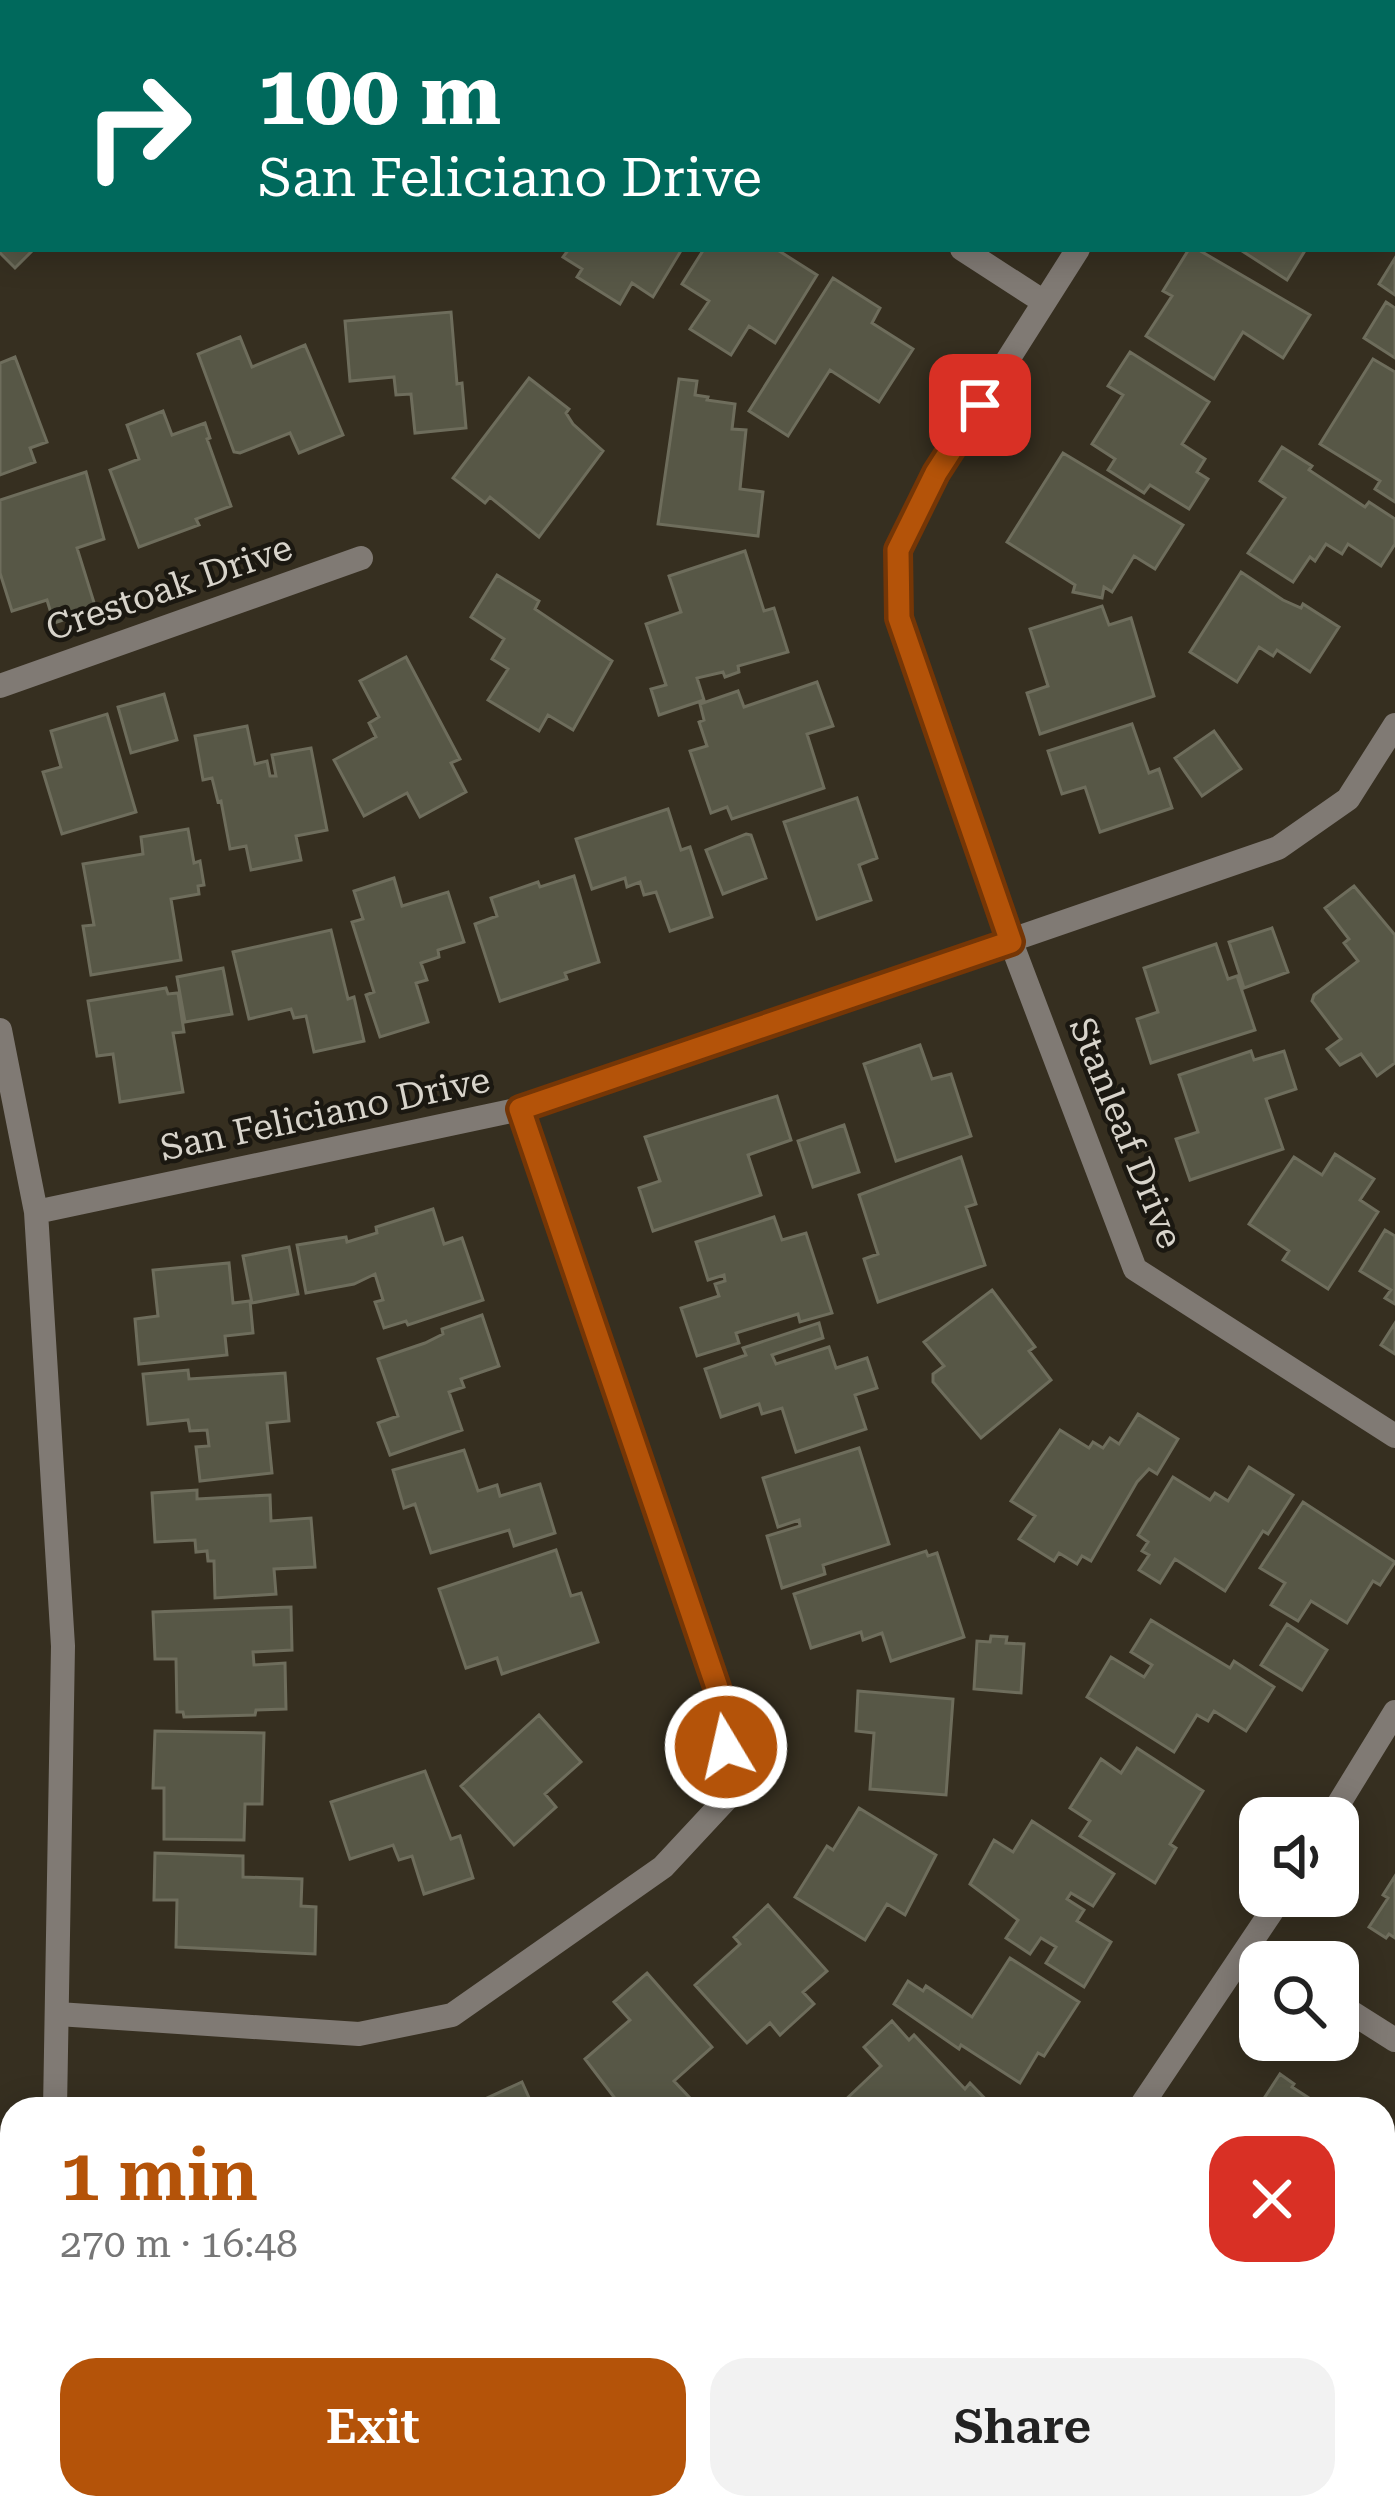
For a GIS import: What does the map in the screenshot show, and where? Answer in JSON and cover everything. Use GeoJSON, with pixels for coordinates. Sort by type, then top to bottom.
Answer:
{"type":"FeatureCollection","features":[{"type":"Feature","properties":{"kind":"street"},"geometry":{"type":"LineString","coordinates":[[967,252],[1044,302]]}},
{"type":"Feature","properties":{"kind":"street","name":"Stanleaf Drive"},"geometry":{"type":"LineString","coordinates":[[1076,252],[936,473],[898,550],[899,618],[1011,942],[1135,1269],[1395,1436]]}},
{"type":"Feature","properties":{"kind":"street","name":"Crestoak Drive"},"geometry":{"type":"LineString","coordinates":[[0,686],[361,558]]}},
{"type":"Feature","properties":{"kind":"street","name":"San Feliciano Drive"},"geometry":{"type":"LineString","coordinates":[[36,1212],[520,1109],[1278,848],[1348,799],[1395,725]]}},
{"type":"Feature","properties":{"kind":"street"},"geometry":{"type":"LineString","coordinates":[[0,1030],[36,1212],[63,1646],[55,2097]]}},
{"type":"Feature","properties":{"kind":"street"},"geometry":{"type":"LineString","coordinates":[[58,2014],[359,2034],[452,2015],[663,1868],[731,1794],[721,1699],[520,1109]]}},
{"type":"Feature","properties":{"kind":"street"},"geometry":{"type":"LineString","coordinates":[[1343,1797],[1395,1712]]}},
{"type":"Feature","properties":{"kind":"street"},"geometry":{"type":"LineString","coordinates":[[1148,2097],[1239,1983]]}},
{"type":"Feature","properties":{"kind":"street"},"geometry":{"type":"LineString","coordinates":[[1359,2017],[1395,2040]]}},
{"type":"Feature","properties":{"kind":"building"},"geometry":{"type":"Polygon","coordinates":[[[0,252],[31,252],[15,268],[0,252]]]}},
{"type":"Feature","properties":{"kind":"building"},"geometry":{"type":"Polygon","coordinates":[[[567,252],[680,252],[653,297],[632,283],[620,304],[577,277],[582,269],[563,257],[567,252]]]}},
{"type":"Feature","properties":{"kind":"building"},"geometry":{"type":"Polygon","coordinates":[[[702,252],[781,252],[817,275],[775,343],[749,326],[731,355],[690,329],[709,301],[682,284],[702,252]]]}},
{"type":"Feature","properties":{"kind":"building"},"geometry":{"type":"Polygon","coordinates":[[[1187,252],[1202,252],[1310,315],[1283,358],[1243,332],[1214,379],[1146,336],[1172,296],[1163,291],[1187,252]]]}},
{"type":"Feature","properties":{"kind":"building"},"geometry":{"type":"Polygon","coordinates":[[[1244,252],[1304,252],[1287,280],[1244,252]]]}},
{"type":"Feature","properties":{"kind":"building"},"geometry":{"type":"Polygon","coordinates":[[[1395,258],[1395,295],[1379,284],[1395,258]]]}},
{"type":"Feature","properties":{"kind":"building"},"geometry":{"type":"Polygon","coordinates":[[[833,278],[880,308],[872,323],[913,349],[879,402],[830,370],[788,436],[749,411],[833,278]]]}},
{"type":"Feature","properties":{"kind":"building"},"geometry":{"type":"Polygon","coordinates":[[[1386,302],[1395,308],[1395,358],[1364,338],[1386,302]]]}},
{"type":"Feature","properties":{"kind":"building"},"geometry":{"type":"Polygon","coordinates":[[[451,312],[466,428],[415,433],[411,394],[396,395],[394,377],[350,381],[345,321],[451,312]]]}},
{"type":"Feature","properties":{"kind":"building"},"geometry":{"type":"Polygon","coordinates":[[[240,337],[252,367],[305,345],[343,435],[299,453],[290,433],[234,452],[198,354],[240,337]]]}},
{"type":"Feature","properties":{"kind":"building"},"geometry":{"type":"Polygon","coordinates":[[[1130,352],[1209,402],[1182,444],[1205,459],[1197,472],[1208,479],[1189,509],[1150,485],[1144,493],[1108,470],[1115,459],[1092,444],[1123,395],[1108,386],[1130,352]]]}},
{"type":"Feature","properties":{"kind":"building"},"geometry":{"type":"Polygon","coordinates":[[[15,357],[47,442],[30,448],[35,462],[0,475],[0,363],[15,357]]]}},
{"type":"Feature","properties":{"kind":"building"},"geometry":{"type":"Polygon","coordinates":[[[1373,359],[1395,372],[1395,502],[1375,489],[1380,481],[1320,444],[1373,359]]]}},
{"type":"Feature","properties":{"kind":"building"},"geometry":{"type":"Polygon","coordinates":[[[529,378],[569,409],[566,413],[573,424],[603,451],[539,537],[490,497],[485,503],[453,478],[529,378]]]}},
{"type":"Feature","properties":{"kind":"building"},"geometry":{"type":"Polygon","coordinates":[[[679,379],[697,381],[695,395],[735,404],[732,429],[746,430],[740,489],[763,492],[758,536],[658,524],[679,379]]]}},
{"type":"Feature","properties":{"kind":"building"},"geometry":{"type":"Polygon","coordinates":[[[163,411],[172,435],[205,423],[231,506],[196,519],[199,525],[139,547],[110,470],[139,459],[127,425],[163,411]]]}},
{"type":"Feature","properties":{"kind":"building"},"geometry":{"type":"Polygon","coordinates":[[[1282,447],[1365,507],[1369,502],[1395,519],[1395,544],[1381,566],[1348,544],[1342,554],[1326,544],[1293,582],[1248,553],[1285,498],[1260,481],[1282,447]]]}},
{"type":"Feature","properties":{"kind":"building"},"geometry":{"type":"Polygon","coordinates":[[[1063,453],[1183,525],[1155,569],[1134,556],[1112,592],[1104,587],[1102,598],[1073,592],[1075,585],[1007,542],[1063,453]]]}},
{"type":"Feature","properties":{"kind":"building"},"geometry":{"type":"Polygon","coordinates":[[[86,472],[104,539],[77,548],[96,609],[54,623],[47,600],[12,611],[0,573],[0,500],[86,472]]]}},
{"type":"Feature","properties":{"kind":"building"},"geometry":{"type":"Polygon","coordinates":[[[745,551],[764,611],[774,608],[788,652],[738,666],[739,672],[725,677],[723,672],[697,678],[704,700],[659,715],[651,689],[666,685],[646,624],[681,612],[669,576],[745,551]]]}},
{"type":"Feature","properties":{"kind":"building"},"geometry":{"type":"Polygon","coordinates":[[[1241,572],[1283,600],[1301,608],[1303,604],[1339,627],[1310,672],[1277,650],[1273,656],[1259,647],[1237,682],[1190,652],[1241,572]]]}},
{"type":"Feature","properties":{"kind":"building"},"geometry":{"type":"Polygon","coordinates":[[[497,575],[539,601],[535,609],[612,661],[573,730],[548,715],[539,731],[488,700],[508,669],[492,659],[504,639],[471,617],[497,575]]]}},
{"type":"Feature","properties":{"kind":"building"},"geometry":{"type":"Polygon","coordinates":[[[1102,606],[1109,625],[1131,618],[1154,696],[1040,734],[1027,693],[1048,686],[1030,629],[1102,606]]]}},
{"type":"Feature","properties":{"kind":"building"},"geometry":{"type":"Polygon","coordinates":[[[406,657],[460,759],[451,763],[466,792],[420,817],[407,793],[364,816],[334,760],[376,737],[369,723],[379,717],[360,681],[406,657]]]}},
{"type":"Feature","properties":{"kind":"building"},"geometry":{"type":"Polygon","coordinates":[[[817,682],[833,726],[807,734],[824,788],[732,819],[727,807],[711,813],[690,751],[707,746],[699,722],[704,720],[700,704],[738,691],[744,707],[817,682]]]}},
{"type":"Feature","properties":{"kind":"building"},"geometry":{"type":"Polygon","coordinates":[[[164,694],[177,740],[131,753],[118,707],[164,694]]]}},
{"type":"Feature","properties":{"kind":"building"},"geometry":{"type":"Polygon","coordinates":[[[107,714],[136,812],[62,834],[43,772],[61,767],[51,731],[107,714]]]}},
{"type":"Feature","properties":{"kind":"building"},"geometry":{"type":"Polygon","coordinates":[[[1132,724],[1149,773],[1159,769],[1172,808],[1100,832],[1085,787],[1062,794],[1048,751],[1132,724]]]}},
{"type":"Feature","properties":{"kind":"building"},"geometry":{"type":"Polygon","coordinates":[[[247,726],[255,764],[267,761],[270,776],[276,776],[272,755],[311,748],[327,830],[296,836],[301,860],[251,870],[246,846],[230,849],[221,801],[212,778],[203,780],[195,736],[247,726]]]}},
{"type":"Feature","properties":{"kind":"building"},"geometry":{"type":"Polygon","coordinates":[[[1214,731],[1241,769],[1202,796],[1175,758],[1214,731]]]}},
{"type":"Feature","properties":{"kind":"building"},"geometry":{"type":"Polygon","coordinates":[[[857,798],[877,858],[859,865],[871,900],[817,919],[784,822],[857,798]]]}},
{"type":"Feature","properties":{"kind":"building"},"geometry":{"type":"Polygon","coordinates":[[[668,809],[681,850],[690,847],[712,917],[670,931],[656,892],[644,895],[640,882],[627,887],[625,878],[592,889],[576,839],[668,809]]]}},
{"type":"Feature","properties":{"kind":"building"},"geometry":{"type":"Polygon","coordinates":[[[188,829],[204,885],[198,886],[199,894],[171,899],[181,960],[91,975],[83,926],[94,925],[83,864],[143,854],[141,837],[188,829]]]}},
{"type":"Feature","properties":{"kind":"building"},"geometry":{"type":"Polygon","coordinates":[[[751,835],[766,878],[723,894],[706,850],[751,835]]]}},
{"type":"Feature","properties":{"kind":"building"},"geometry":{"type":"Polygon","coordinates":[[[574,876],[599,962],[565,973],[567,979],[500,1001],[475,924],[497,916],[491,898],[574,876]]]}},
{"type":"Feature","properties":{"kind":"building"},"geometry":{"type":"Polygon","coordinates":[[[394,878],[402,906],[448,892],[464,942],[438,950],[439,957],[421,963],[427,980],[416,983],[428,1022],[380,1037],[366,995],[374,992],[352,922],[363,919],[354,891],[394,878]]]}},
{"type":"Feature","properties":{"kind":"building"},"geometry":{"type":"Polygon","coordinates":[[[1354,886],[1395,935],[1395,1063],[1377,1076],[1361,1054],[1340,1065],[1327,1049],[1341,1039],[1312,1001],[1358,961],[1344,943],[1349,939],[1325,908],[1354,886]]]}},
{"type":"Feature","properties":{"kind":"building"},"geometry":{"type":"Polygon","coordinates":[[[1272,928],[1288,972],[1244,988],[1229,942],[1272,928]]]}},
{"type":"Feature","properties":{"kind":"building"},"geometry":{"type":"Polygon","coordinates":[[[331,930],[364,1041],[314,1052],[306,1016],[294,1018],[291,1009],[249,1019],[233,952],[331,930]]]}},
{"type":"Feature","properties":{"kind":"building"},"geometry":{"type":"Polygon","coordinates":[[[1216,944],[1228,979],[1237,976],[1255,1030],[1151,1063],[1137,1019],[1158,1012],[1144,968],[1216,944]]]}},
{"type":"Feature","properties":{"kind":"building"},"geometry":{"type":"Polygon","coordinates":[[[223,968],[232,1014],[185,1022],[177,977],[223,968]]]}},
{"type":"Feature","properties":{"kind":"building"},"geometry":{"type":"Polygon","coordinates":[[[166,988],[168,994],[178,993],[184,1032],[173,1033],[183,1092],[120,1102],[113,1054],[97,1056],[88,1001],[166,988]]]}},
{"type":"Feature","properties":{"kind":"building"},"geometry":{"type":"Polygon","coordinates":[[[920,1045],[932,1079],[951,1074],[971,1136],[896,1161],[864,1064],[920,1045]]]}},
{"type":"Feature","properties":{"kind":"building"},"geometry":{"type":"Polygon","coordinates":[[[1251,1051],[1254,1060],[1284,1051],[1296,1089],[1266,1099],[1283,1149],[1190,1180],[1176,1139],[1198,1132],[1179,1075],[1251,1051]]]}},
{"type":"Feature","properties":{"kind":"building"},"geometry":{"type":"Polygon","coordinates":[[[777,1096],[791,1140],[748,1155],[761,1195],[653,1231],[639,1188],[660,1181],[645,1137],[777,1096]]]}},
{"type":"Feature","properties":{"kind":"building"},"geometry":{"type":"Polygon","coordinates":[[[844,1125],[859,1172],[813,1187],[798,1141],[844,1125]]]}},
{"type":"Feature","properties":{"kind":"building"},"geometry":{"type":"Polygon","coordinates":[[[1335,1154],[1374,1179],[1360,1200],[1378,1212],[1328,1289],[1283,1260],[1289,1251],[1249,1224],[1294,1157],[1322,1175],[1335,1154]]]}},
{"type":"Feature","properties":{"kind":"building"},"geometry":{"type":"Polygon","coordinates":[[[961,1157],[976,1204],[966,1207],[985,1265],[878,1302],[864,1259],[878,1254],[859,1195],[961,1157]]]}},
{"type":"Feature","properties":{"kind":"building"},"geometry":{"type":"Polygon","coordinates":[[[433,1209],[444,1244],[462,1238],[483,1300],[408,1325],[406,1321],[384,1328],[375,1302],[383,1300],[375,1274],[354,1284],[306,1293],[297,1245],[346,1237],[347,1242],[377,1233],[376,1227],[433,1209]]]}},
{"type":"Feature","properties":{"kind":"building"},"geometry":{"type":"Polygon","coordinates":[[[774,1217],[782,1240],[806,1233],[832,1313],[800,1322],[798,1314],[736,1333],[739,1343],[697,1356],[681,1308],[719,1296],[715,1284],[725,1281],[724,1275],[708,1280],[696,1242],[774,1217]]]}},
{"type":"Feature","properties":{"kind":"building"},"geometry":{"type":"Polygon","coordinates":[[[1385,1230],[1395,1236],[1395,1304],[1385,1298],[1391,1290],[1360,1271],[1385,1230]]]}},
{"type":"Feature","properties":{"kind":"building"},"geometry":{"type":"Polygon","coordinates":[[[289,1247],[298,1294],[252,1303],[243,1256],[289,1247]]]}},
{"type":"Feature","properties":{"kind":"building"},"geometry":{"type":"Polygon","coordinates":[[[229,1263],[233,1303],[250,1301],[253,1333],[225,1336],[227,1355],[139,1364],[135,1319],[158,1316],[153,1270],[229,1263]]]}},
{"type":"Feature","properties":{"kind":"building"},"geometry":{"type":"Polygon","coordinates":[[[992,1290],[1035,1347],[1029,1351],[1051,1380],[981,1438],[933,1382],[933,1374],[944,1366],[924,1342],[992,1290]]]}},
{"type":"Feature","properties":{"kind":"building"},"geometry":{"type":"Polygon","coordinates":[[[482,1315],[499,1366],[461,1379],[464,1387],[449,1392],[462,1430],[390,1455],[378,1423],[398,1416],[378,1359],[482,1315]]]}},
{"type":"Feature","properties":{"kind":"building"},"geometry":{"type":"Polygon","coordinates":[[[819,1323],[823,1338],[772,1355],[776,1364],[829,1347],[836,1368],[867,1358],[877,1388],[855,1395],[866,1429],[796,1452],[782,1408],[762,1414],[759,1404],[721,1417],[705,1369],[746,1355],[743,1348],[819,1323]]]}},
{"type":"Feature","properties":{"kind":"building"},"geometry":{"type":"Polygon","coordinates":[[[1395,1323],[1395,1354],[1381,1345],[1395,1323]]]}},
{"type":"Feature","properties":{"kind":"building"},"geometry":{"type":"Polygon","coordinates":[[[188,1370],[189,1379],[285,1373],[289,1421],[267,1423],[272,1473],[200,1481],[196,1447],[209,1446],[207,1430],[190,1431],[188,1420],[148,1424],[143,1374],[188,1370]]]}},
{"type":"Feature","properties":{"kind":"building"},"geometry":{"type":"Polygon","coordinates":[[[1138,1414],[1178,1439],[1157,1474],[1149,1469],[1137,1482],[1091,1561],[1082,1556],[1077,1564],[1059,1553],[1054,1561],[1019,1539],[1035,1516],[1011,1501],[1060,1430],[1089,1448],[1093,1442],[1103,1448],[1110,1438],[1119,1444],[1138,1414]]]}},
{"type":"Feature","properties":{"kind":"building"},"geometry":{"type":"Polygon","coordinates":[[[859,1448],[889,1544],[823,1565],[825,1574],[782,1588],[767,1536],[800,1526],[799,1520],[778,1527],[763,1478],[859,1448]]]}},
{"type":"Feature","properties":{"kind":"building"},"geometry":{"type":"Polygon","coordinates":[[[464,1450],[478,1491],[497,1485],[500,1496],[540,1484],[555,1533],[514,1546],[509,1530],[431,1553],[415,1504],[404,1508],[393,1470],[464,1450]]]}},
{"type":"Feature","properties":{"kind":"building"},"geometry":{"type":"Polygon","coordinates":[[[1249,1467],[1293,1495],[1268,1534],[1263,1531],[1225,1591],[1175,1559],[1160,1583],[1139,1570],[1149,1555],[1142,1551],[1148,1542],[1138,1535],[1173,1477],[1210,1500],[1215,1493],[1228,1501],[1249,1467]]]}},
{"type":"Feature","properties":{"kind":"building"},"geometry":{"type":"Polygon","coordinates":[[[197,1490],[197,1499],[270,1495],[271,1521],[311,1518],[315,1567],[274,1569],[276,1594],[215,1598],[214,1561],[208,1561],[207,1551],[196,1552],[195,1540],[155,1542],[152,1493],[197,1490]]]}},
{"type":"Feature","properties":{"kind":"building"},"geometry":{"type":"Polygon","coordinates":[[[1303,1502],[1395,1562],[1380,1585],[1373,1581],[1347,1623],[1311,1601],[1298,1621],[1271,1605],[1285,1583],[1260,1568],[1303,1502]]]}},
{"type":"Feature","properties":{"kind":"building"},"geometry":{"type":"Polygon","coordinates":[[[556,1550],[571,1596],[581,1593],[598,1642],[502,1674],[497,1658],[466,1668],[439,1589],[556,1550]]]}},
{"type":"Feature","properties":{"kind":"building"},"geometry":{"type":"Polygon","coordinates":[[[926,1551],[928,1556],[937,1553],[964,1637],[891,1661],[882,1633],[863,1640],[861,1632],[811,1648],[794,1594],[926,1551]]]}},
{"type":"Feature","properties":{"kind":"building"},"geometry":{"type":"Polygon","coordinates":[[[291,1607],[292,1650],[253,1652],[254,1665],[285,1663],[286,1709],[184,1717],[177,1712],[176,1659],[155,1659],[153,1612],[291,1607]]]}},
{"type":"Feature","properties":{"kind":"building"},"geometry":{"type":"Polygon","coordinates":[[[1151,1620],[1230,1668],[1234,1661],[1274,1687],[1246,1731],[1214,1711],[1208,1721],[1197,1715],[1174,1752],[1087,1697],[1111,1657],[1144,1677],[1152,1665],[1131,1652],[1151,1620]]]}},
{"type":"Feature","properties":{"kind":"building"},"geometry":{"type":"Polygon","coordinates":[[[1287,1624],[1327,1650],[1302,1690],[1261,1665],[1287,1624]]]}},
{"type":"Feature","properties":{"kind":"building"},"geometry":{"type":"Polygon","coordinates":[[[991,1636],[1024,1644],[1021,1693],[974,1689],[977,1641],[990,1642],[991,1636]]]}},
{"type":"Feature","properties":{"kind":"building"},"geometry":{"type":"Polygon","coordinates":[[[858,1691],[953,1699],[946,1795],[870,1789],[874,1733],[856,1731],[858,1691]]]}},
{"type":"Feature","properties":{"kind":"building"},"geometry":{"type":"Polygon","coordinates":[[[539,1715],[581,1762],[545,1794],[556,1807],[514,1845],[461,1786],[539,1715]]]}},
{"type":"Feature","properties":{"kind":"building"},"geometry":{"type":"Polygon","coordinates":[[[155,1731],[264,1733],[262,1804],[245,1804],[244,1840],[164,1839],[164,1788],[153,1788],[155,1731]]]}},
{"type":"Feature","properties":{"kind":"building"},"geometry":{"type":"Polygon","coordinates":[[[1137,1748],[1203,1791],[1170,1844],[1176,1848],[1155,1883],[1080,1836],[1090,1821],[1070,1808],[1101,1759],[1121,1773],[1137,1748]]]}},
{"type":"Feature","properties":{"kind":"building"},"geometry":{"type":"Polygon","coordinates":[[[425,1771],[451,1839],[460,1836],[473,1878],[424,1894],[412,1856],[399,1860],[393,1845],[350,1859],[331,1802],[425,1771]]]}},
{"type":"Feature","properties":{"kind":"building"},"geometry":{"type":"Polygon","coordinates":[[[859,1808],[936,1855],[905,1915],[887,1904],[865,1940],[795,1897],[827,1846],[833,1850],[859,1808]]]}},
{"type":"Feature","properties":{"kind":"building"},"geometry":{"type":"Polygon","coordinates":[[[1032,1821],[1114,1874],[1093,1906],[1071,1893],[1067,1899],[1084,1910],[1077,1921],[1111,1942],[1084,1987],[1046,1963],[1056,1947],[1041,1938],[1030,1954],[1006,1938],[1018,1920],[970,1884],[994,1840],[1013,1852],[1032,1821]]]}},
{"type":"Feature","properties":{"kind":"building"},"geometry":{"type":"Polygon","coordinates":[[[155,1853],[243,1856],[243,1877],[302,1879],[301,1906],[316,1907],[315,1954],[176,1947],[177,1900],[154,1900],[155,1853]]]}},
{"type":"Feature","properties":{"kind":"building"},"geometry":{"type":"Polygon","coordinates":[[[1395,1876],[1395,1938],[1389,1934],[1386,1938],[1369,1927],[1388,1898],[1383,1895],[1395,1876]]]}},
{"type":"Feature","properties":{"kind":"building"},"geometry":{"type":"Polygon","coordinates":[[[768,1905],[827,1971],[803,1992],[814,2004],[780,2035],[770,2023],[747,2043],[695,1985],[740,1944],[734,1937],[768,1905]]]}},
{"type":"Feature","properties":{"kind":"building"},"geometry":{"type":"Polygon","coordinates":[[[1010,1958],[1079,2002],[1020,2083],[894,2004],[908,1981],[923,1991],[926,1986],[972,2017],[1010,1958]]]}},
{"type":"Feature","properties":{"kind":"building"},"geometry":{"type":"Polygon","coordinates":[[[647,1973],[712,2047],[674,2081],[689,2097],[614,2097],[585,2059],[630,2020],[614,2002],[647,1973]]]}},
{"type":"Feature","properties":{"kind":"building"},"geometry":{"type":"Polygon","coordinates":[[[892,2021],[909,2040],[914,2035],[965,2089],[970,2083],[983,2097],[848,2097],[881,2066],[864,2047],[892,2021]]]}},
{"type":"Feature","properties":{"kind":"building"},"geometry":{"type":"Polygon","coordinates":[[[1280,2074],[1307,2097],[1265,2097],[1280,2074]]]}},
{"type":"Feature","properties":{"kind":"building"},"geometry":{"type":"Polygon","coordinates":[[[522,2082],[529,2097],[489,2097],[522,2082]]]}},
{"type":"Feature","properties":{"kind":"route"},"geometry":{"type":"LineString","coordinates":[[726,1747],[721,1699],[520,1109],[1011,942],[899,618],[898,550],[936,473],[980,405]]}}]}
